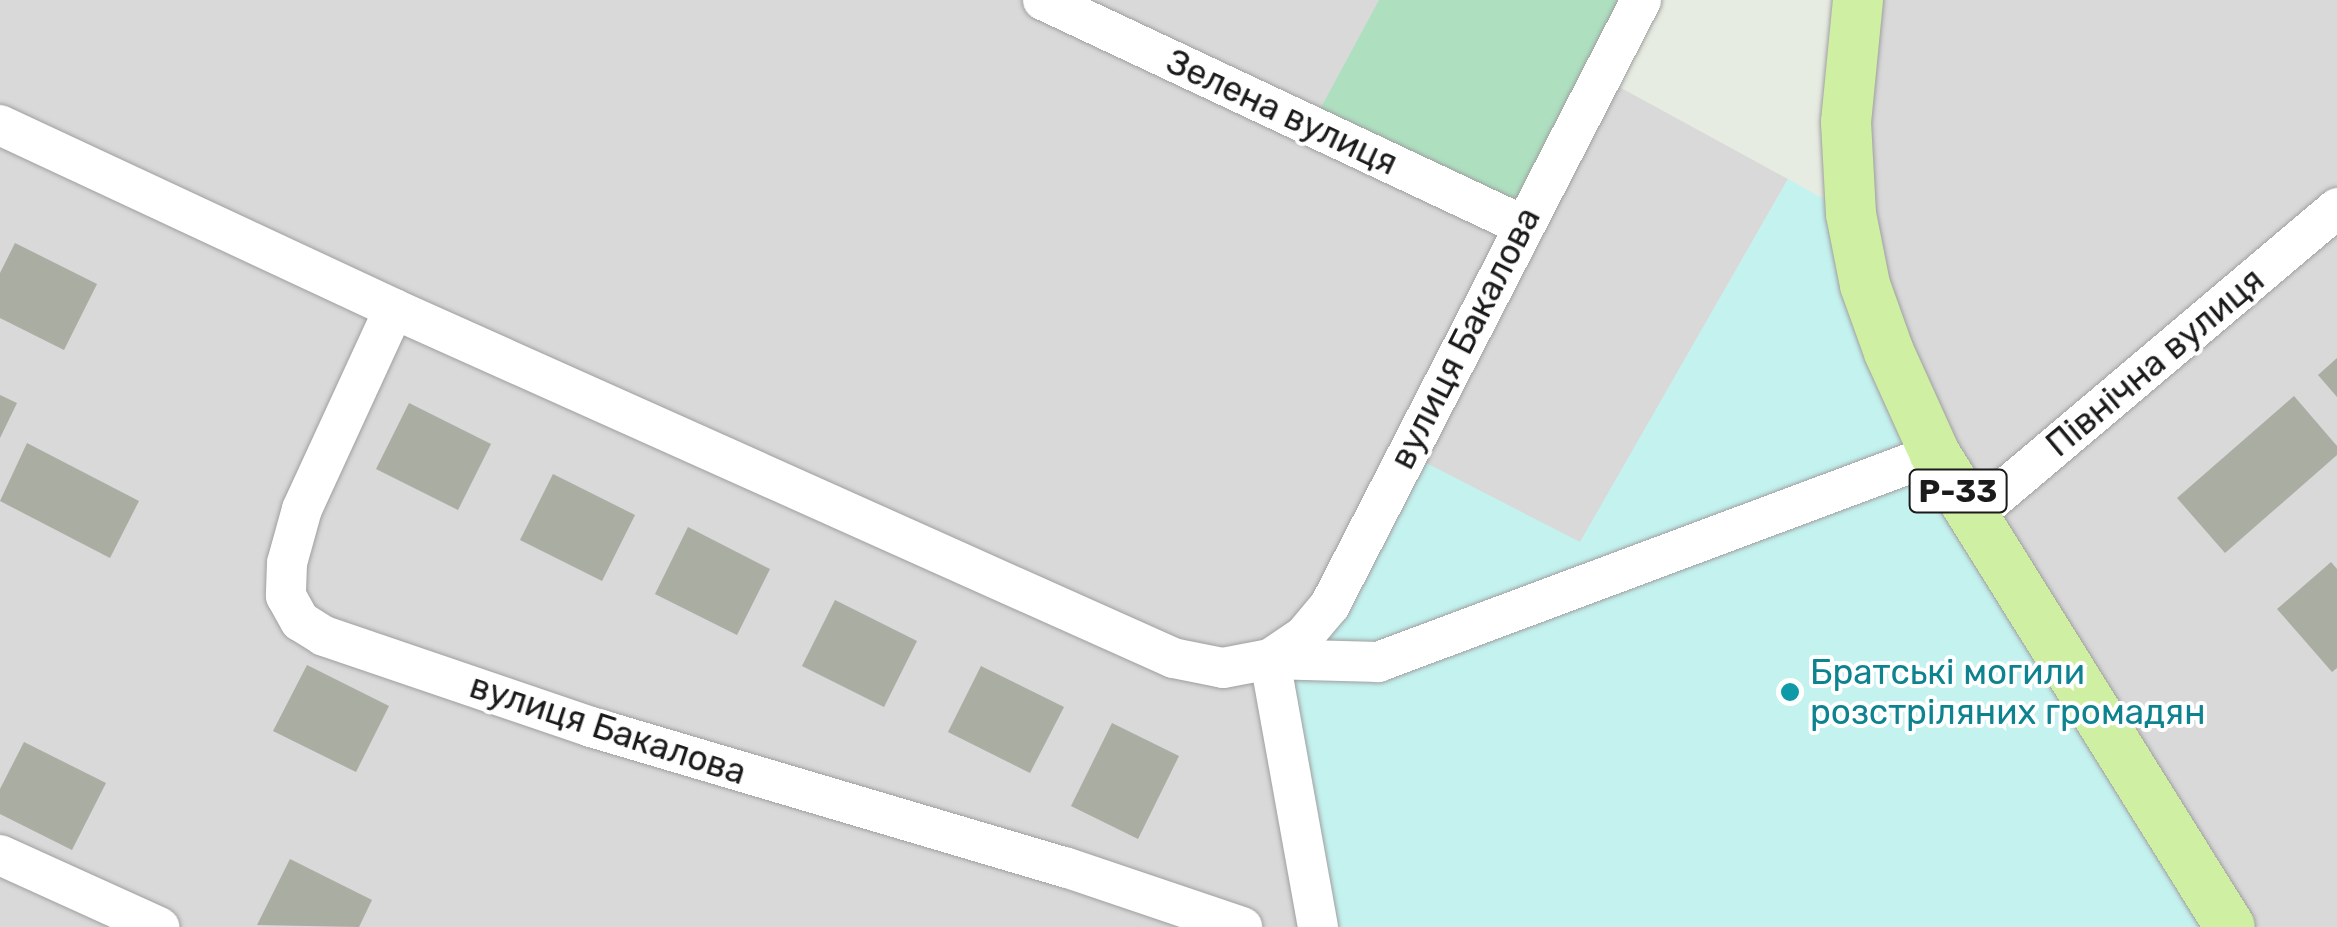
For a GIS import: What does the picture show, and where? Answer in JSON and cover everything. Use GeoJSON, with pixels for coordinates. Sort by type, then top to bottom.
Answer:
{"type":"FeatureCollection","features":[{"type":"Feature","properties":{"kind":"main road","name":"Р-33"},"geometry":{"type":"LineString","coordinates":[[1858,0],[1846,122],[1851,214],[1865,285],[1888,352],[1935,454],[2230,927]]}},
{"type":"Feature","properties":{"kind":"street","name":"Зелена вулиця"},"geometry":{"type":"LineString","coordinates":[[1043,0],[1522,225]]}},
{"type":"Feature","properties":{"kind":"street","name":"вулиця Бакалова"},"geometry":{"type":"LineString","coordinates":[[1270,659],[1304,636],[1330,604],[1641,0]]}},
{"type":"Feature","properties":{"kind":"street","name":"вулиця Бакалова"},"geometry":{"type":"LineString","coordinates":[[0,125],[394,309],[1173,658],[1223,668],[1270,659],[1378,662],[1935,454]]}},
{"type":"Feature","properties":{"kind":"street","name":"Північна вулиця"},"geometry":{"type":"LineString","coordinates":[[1973,516],[2337,208]]}},
{"type":"Feature","properties":{"kind":"street","name":"вулиця Бакалова"},"geometry":{"type":"LineString","coordinates":[[394,309],[302,508],[287,563],[286,596],[300,621],[324,636],[591,727],[1065,867],[1242,927]]}},
{"type":"Feature","properties":{"kind":"street"},"geometry":{"type":"LineString","coordinates":[[1270,659],[1318,927]]}},
{"type":"Feature","properties":{"kind":"street"},"geometry":{"type":"LineString","coordinates":[[0,855],[159,927]]}},
{"type":"Feature","properties":{"kind":"shaded area"},"geometry":{"type":"Polygon","coordinates":[[[0,0],[1641,0],[1601,77],[1788,179],[1580,543],[1318,927],[0,927],[0,0]]]}},
{"type":"Feature","properties":{"kind":"shaded area"},"geometry":{"type":"Polygon","coordinates":[[[1858,0],[2337,0],[2337,927],[2230,927],[1889,352],[1853,31],[1858,0]]]}},
{"type":"Feature","properties":{"kind":"shaded area"},"geometry":{"type":"Polygon","coordinates":[[[1788,179],[1851,214],[1865,285],[2230,927],[1318,927],[1270,659],[1407,453],[1580,542],[1788,179]]]}},
{"type":"Feature","properties":{"kind":"green space"},"geometry":{"type":"Polygon","coordinates":[[[1379,0],[1641,0],[1522,225],[1311,126],[1379,0]]]}},
{"type":"Feature","properties":{"kind":"building"},"geometry":{"type":"Polygon","coordinates":[[[15,243],[97,284],[64,350],[0,318],[0,273],[15,243]]]}},
{"type":"Feature","properties":{"kind":"building"},"geometry":{"type":"Polygon","coordinates":[[[2337,358],[2337,397],[2318,375],[2337,358]]]}},
{"type":"Feature","properties":{"kind":"building"},"geometry":{"type":"Polygon","coordinates":[[[0,395],[17,403],[0,438],[0,395]]]}},
{"type":"Feature","properties":{"kind":"building"},"geometry":{"type":"Polygon","coordinates":[[[2294,396],[2337,446],[2337,455],[2225,553],[2177,498],[2294,396]]]}},
{"type":"Feature","properties":{"kind":"building"},"geometry":{"type":"Polygon","coordinates":[[[409,403],[491,444],[458,510],[376,469],[409,403]]]}},
{"type":"Feature","properties":{"kind":"building"},"geometry":{"type":"Polygon","coordinates":[[[27,443],[139,501],[110,558],[0,501],[27,443]]]}},
{"type":"Feature","properties":{"kind":"building"},"geometry":{"type":"Polygon","coordinates":[[[553,474],[635,515],[602,581],[520,540],[553,474]]]}},
{"type":"Feature","properties":{"kind":"building"},"geometry":{"type":"Polygon","coordinates":[[[688,527],[770,569],[737,635],[655,594],[688,527]]]}},
{"type":"Feature","properties":{"kind":"building"},"geometry":{"type":"Polygon","coordinates":[[[2331,562],[2337,569],[2337,668],[2332,672],[2277,609],[2331,562]]]}},
{"type":"Feature","properties":{"kind":"building"},"geometry":{"type":"Polygon","coordinates":[[[835,600],[917,641],[884,707],[802,666],[835,600]]]}},
{"type":"Feature","properties":{"kind":"building"},"geometry":{"type":"Polygon","coordinates":[[[307,665],[389,706],[356,772],[273,731],[307,665]]]}},
{"type":"Feature","properties":{"kind":"building"},"geometry":{"type":"Polygon","coordinates":[[[981,666],[1064,707],[1030,773],[948,732],[981,666]]]}},
{"type":"Feature","properties":{"kind":"building"},"geometry":{"type":"Polygon","coordinates":[[[1112,723],[1179,756],[1138,839],[1071,806],[1112,723]]]}},
{"type":"Feature","properties":{"kind":"building"},"geometry":{"type":"Polygon","coordinates":[[[24,742],[106,783],[72,850],[0,814],[0,789],[24,742]]]}},
{"type":"Feature","properties":{"kind":"building"},"geometry":{"type":"Polygon","coordinates":[[[290,859],[372,900],[359,927],[257,925],[290,859]]]}},
{"type":"Feature","properties":{"kind":"place","name":"Братські могили розстріляних громадян"},"geometry":{"type":"Point","coordinates":[1790,692]}}]}
